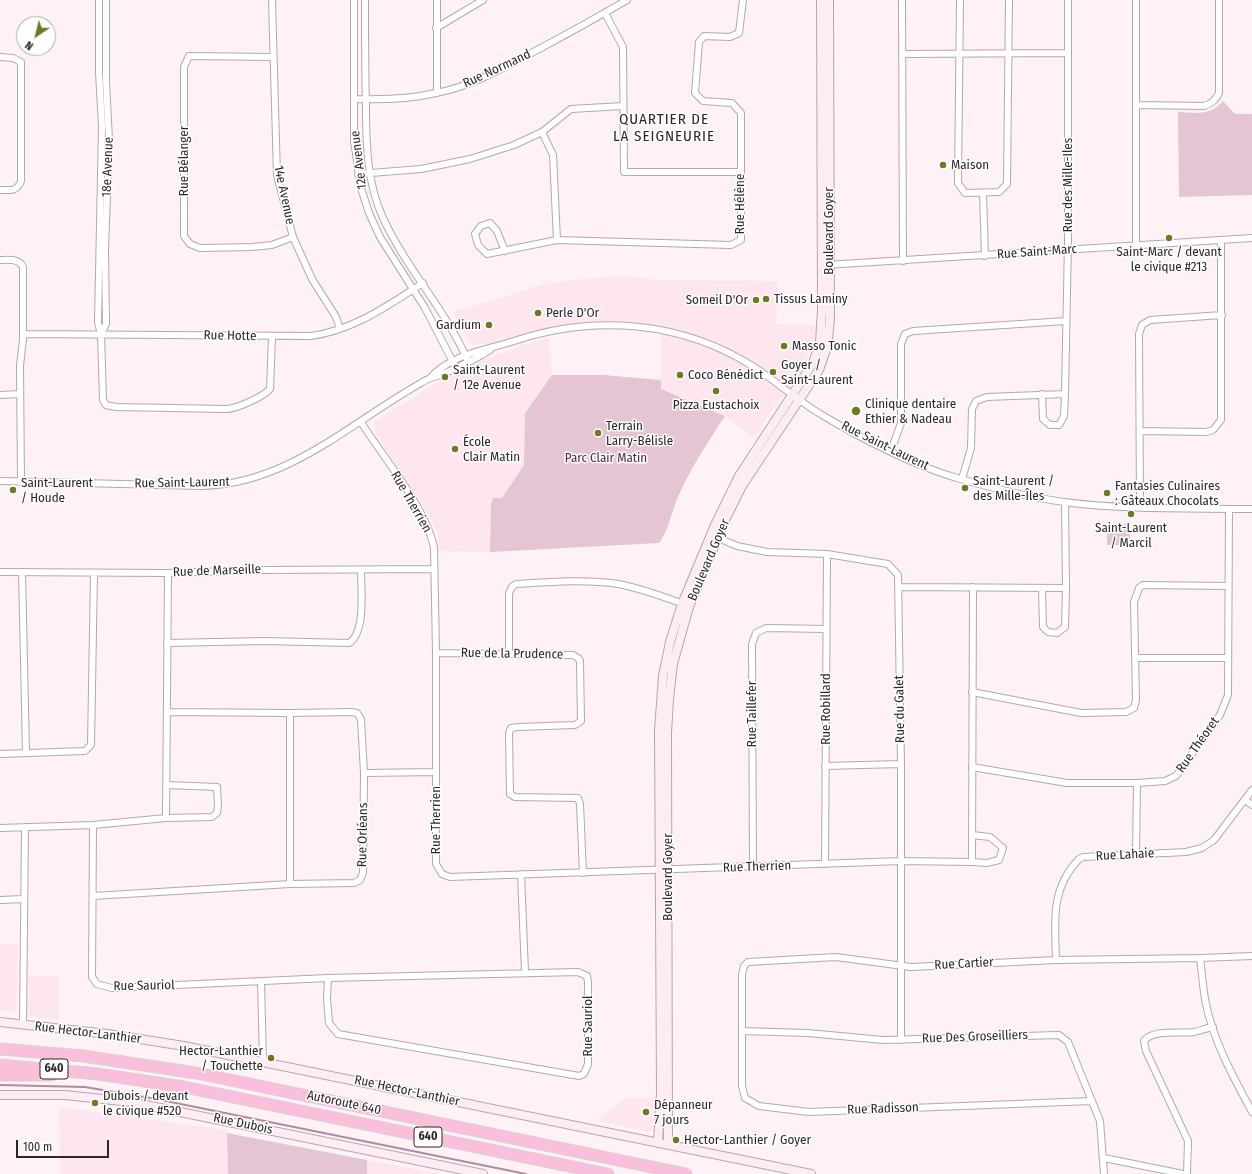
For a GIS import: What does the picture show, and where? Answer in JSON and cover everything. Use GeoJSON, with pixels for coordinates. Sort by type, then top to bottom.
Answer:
{"type":"FeatureCollection","features":[{"type":"Feature","properties":{"kind":"highway"},"geometry":{"type":"LineString","coordinates":[[0,1043],[83,1056]]}},
{"type":"Feature","properties":{"kind":"highway","name":"Autoroute 640"},"geometry":{"type":"LineString","coordinates":[[0,1049],[83,1056],[203,1075],[686,1174]]}},
{"type":"Feature","properties":{"kind":"highway","name":"Autoroute 640"},"geometry":{"type":"LineString","coordinates":[[0,1065],[109,1075],[216,1093],[608,1174]]}},
{"type":"Feature","properties":{"kind":"highway"},"geometry":{"type":"LineString","coordinates":[[0,1075],[109,1075]]}},
{"type":"Feature","properties":{"kind":"street","name":"18e Avenue"},"geometry":{"type":"LineString","coordinates":[[98,0],[99,72],[102,126],[98,323],[102,334],[102,396],[106,405],[116,407],[226,409],[236,407],[265,394],[270,390],[272,337]]}},
{"type":"Feature","properties":{"kind":"street","name":"18e Avenue"},"geometry":{"type":"LineString","coordinates":[[102,334],[106,324],[109,140],[106,81],[106,0]]}},
{"type":"Feature","properties":{"kind":"street","name":"14e Avenue"},"geometry":{"type":"LineString","coordinates":[[272,0],[272,57],[277,175],[293,237],[312,279],[336,317],[340,329]]}},
{"type":"Feature","properties":{"kind":"street","name":"12e Avenue"},"geometry":{"type":"LineString","coordinates":[[354,0],[354,141],[362,194],[375,228],[413,289],[455,364]]}},
{"type":"Feature","properties":{"kind":"street","name":"12e Avenue"},"geometry":{"type":"LineString","coordinates":[[365,0],[365,100],[366,141],[369,173],[384,219],[467,359]]}},
{"type":"Feature","properties":{"kind":"street"},"geometry":{"type":"LineString","coordinates":[[437,0],[437,93]]}},
{"type":"Feature","properties":{"kind":"street"},"geometry":{"type":"LineString","coordinates":[[436,28],[483,0]]}},
{"type":"Feature","properties":{"kind":"street","name":"Rue Normand"},"geometry":{"type":"LineString","coordinates":[[354,99],[365,100],[437,93],[494,73],[627,0]]}},
{"type":"Feature","properties":{"kind":"street","name":"Rue Hélène"},"geometry":{"type":"LineString","coordinates":[[504,251],[497,231],[490,223],[482,226],[475,234],[478,245],[487,254],[504,251],[557,240],[731,245],[741,240],[741,113],[732,103],[703,101],[695,93],[699,42],[704,36],[730,37],[739,33],[743,0]]}},
{"type":"Feature","properties":{"kind":"street","name":"Boulevard Goyer"},"geometry":{"type":"LineString","coordinates":[[821,0],[826,265]]}},
{"type":"Feature","properties":{"kind":"street","name":"Boulevard Goyer"},"geometry":{"type":"LineString","coordinates":[[668,1144],[660,700],[668,653],[739,476],[796,397],[812,365],[820,342],[826,265],[829,0]]}},
{"type":"Feature","properties":{"kind":"street"},"geometry":{"type":"LineString","coordinates":[[902,0],[903,261]]}},
{"type":"Feature","properties":{"kind":"street"},"geometry":{"type":"LineString","coordinates":[[960,0],[958,183],[965,193],[984,194],[999,192],[1006,184],[1009,0]]}},
{"type":"Feature","properties":{"kind":"street","name":"Rue des Mille-Iles"},"geometry":{"type":"LineString","coordinates":[[1042,394],[1043,419],[1047,424],[1053,426],[1059,425],[1063,419],[1066,321],[1068,0]]}},
{"type":"Feature","properties":{"kind":"street"},"geometry":{"type":"LineString","coordinates":[[1136,0],[1136,246]]}},
{"type":"Feature","properties":{"kind":"street"},"geometry":{"type":"LineString","coordinates":[[1136,105],[1204,106],[1209,105],[1217,97],[1219,93],[1219,0]]}},
{"type":"Feature","properties":{"kind":"street"},"geometry":{"type":"LineString","coordinates":[[605,13],[623,47],[624,172],[740,172]]}},
{"type":"Feature","properties":{"kind":"street"},"geometry":{"type":"LineString","coordinates":[[902,54],[1068,53]]}},
{"type":"Feature","properties":{"kind":"street","name":"Rue Bélanger"},"geometry":{"type":"LineString","coordinates":[[272,57],[188,56],[186,59],[184,68],[184,236],[190,244],[200,248],[272,245],[293,237]]}},
{"type":"Feature","properties":{"kind":"street"},"geometry":{"type":"LineString","coordinates":[[0,57],[13,58],[21,62],[21,181],[18,187],[14,190],[0,190]]}},
{"type":"Feature","properties":{"kind":"street"},"geometry":{"type":"LineString","coordinates":[[358,174],[421,169],[470,159],[514,145],[542,132],[571,109],[623,106]]}},
{"type":"Feature","properties":{"kind":"street"},"geometry":{"type":"LineString","coordinates":[[542,132],[553,155],[557,240]]}},
{"type":"Feature","properties":{"kind":"street"},"geometry":{"type":"LineString","coordinates":[[984,194],[985,256]]}},
{"type":"Feature","properties":{"kind":"street","name":"Rue Saint-Marc"},"geometry":{"type":"LineString","coordinates":[[826,265],[1252,238]]}},
{"type":"Feature","properties":{"kind":"street"},"geometry":{"type":"LineString","coordinates":[[1140,431],[1206,432],[1213,430],[1221,420],[1221,240]]}},
{"type":"Feature","properties":{"kind":"street"},"geometry":{"type":"LineString","coordinates":[[0,260],[16,260],[22,264],[23,334],[20,366],[20,482]]}},
{"type":"Feature","properties":{"kind":"street","name":"Rue Hotte"},"geometry":{"type":"LineString","coordinates":[[23,334],[272,337],[311,336],[340,329],[366,319],[423,283]]}},
{"type":"Feature","properties":{"kind":"street"},"geometry":{"type":"LineString","coordinates":[[1140,507],[1139,334],[1142,325],[1150,320],[1222,315]]}},
{"type":"Feature","properties":{"kind":"street"},"geometry":{"type":"LineString","coordinates":[[891,451],[901,423],[901,344],[905,334],[913,331],[1066,321]]}},
{"type":"Feature","properties":{"kind":"street","name":"Rue Saint-Laurent"},"geometry":{"type":"LineString","coordinates":[[0,481],[187,486],[231,483],[256,478],[293,463],[431,377],[442,374],[455,364],[528,336],[564,328],[604,325],[643,326],[685,335],[721,349],[754,367],[822,415],[891,451],[938,472],[962,479],[1005,491],[1065,502],[1140,507],[1252,509]]}},
{"type":"Feature","properties":{"kind":"street"},"geometry":{"type":"LineString","coordinates":[[0,394],[20,394]]}},
{"type":"Feature","properties":{"kind":"street"},"geometry":{"type":"LineString","coordinates":[[962,479],[971,448],[972,409],[976,401],[987,397],[1064,394]]}},
{"type":"Feature","properties":{"kind":"street","name":"Rue Therrien"},"geometry":{"type":"LineString","coordinates":[[361,422],[415,503],[430,531],[434,548],[433,569],[436,653],[436,864],[442,874],[450,877],[901,861],[987,863],[999,860],[1003,848],[990,837],[972,835]]}},
{"type":"Feature","properties":{"kind":"street"},"geometry":{"type":"LineString","coordinates":[[1042,588],[1043,627],[1048,632],[1057,633],[1065,627],[1065,502]]}},
{"type":"Feature","properties":{"kind":"street","name":"Rue Théoret"},"geometry":{"type":"LineString","coordinates":[[972,767],[1067,783],[1136,783],[1165,781],[1176,776],[1220,715],[1228,695],[1229,509]]}},
{"type":"Feature","properties":{"kind":"street","name":"Rue du Galet"},"geometry":{"type":"LineString","coordinates":[[715,536],[737,546],[768,552],[827,554],[888,564],[898,575],[901,764],[901,1040]]}},
{"type":"Feature","properties":{"kind":"street","name":"Rue Robillard"},"geometry":{"type":"LineString","coordinates":[[825,864],[827,554]]}},
{"type":"Feature","properties":{"kind":"street","name":"Rue de Marseille"},"geometry":{"type":"LineString","coordinates":[[0,572],[168,573],[264,570],[433,569]]}},
{"type":"Feature","properties":{"kind":"street"},"geometry":{"type":"LineString","coordinates":[[168,643],[265,641],[349,643],[355,639],[360,628],[362,570]]}},
{"type":"Feature","properties":{"kind":"street"},"geometry":{"type":"LineString","coordinates":[[22,572],[26,752]]}},
{"type":"Feature","properties":{"kind":"street"},"geometry":{"type":"LineString","coordinates":[[0,754],[26,752],[85,752],[91,744],[94,573]]}},
{"type":"Feature","properties":{"kind":"street"},"geometry":{"type":"LineString","coordinates":[[166,818],[168,573]]}},
{"type":"Feature","properties":{"kind":"street"},"geometry":{"type":"LineString","coordinates":[[509,654],[510,593],[512,587],[516,584],[564,582],[618,584],[644,590],[686,605]]}},
{"type":"Feature","properties":{"kind":"street"},"geometry":{"type":"LineString","coordinates":[[972,692],[1081,713],[1126,712],[1134,708],[1136,700],[1134,602],[1138,588],[1143,585],[1228,586]]}},
{"type":"Feature","properties":{"kind":"street"},"geometry":{"type":"LineString","coordinates":[[899,586],[1066,588]]}},
{"type":"Feature","properties":{"kind":"street"},"geometry":{"type":"LineString","coordinates":[[972,587],[972,862]]}},
{"type":"Feature","properties":{"kind":"street","name":"Rue Taillefer"},"geometry":{"type":"LineString","coordinates":[[753,867],[752,644],[756,634],[766,628],[826,629]]}},
{"type":"Feature","properties":{"kind":"street","name":"Rue de la Prudence"},"geometry":{"type":"LineString","coordinates":[[436,653],[573,655],[578,658],[580,661],[581,721],[575,725],[518,726],[511,728],[509,733],[510,794],[515,797],[578,798],[580,804],[583,873]]}},
{"type":"Feature","properties":{"kind":"street"},"geometry":{"type":"LineString","coordinates":[[1136,658],[1228,658]]}},
{"type":"Feature","properties":{"kind":"street","name":"Rue Orléans"},"geometry":{"type":"LineString","coordinates":[[93,896],[290,884],[354,883],[360,880],[363,873],[364,773],[361,719],[358,713],[167,712]]}},
{"type":"Feature","properties":{"kind":"street"},"geometry":{"type":"LineString","coordinates":[[290,713],[290,884]]}},
{"type":"Feature","properties":{"kind":"street"},"geometry":{"type":"LineString","coordinates":[[825,766],[901,764]]}},
{"type":"Feature","properties":{"kind":"street"},"geometry":{"type":"LineString","coordinates":[[364,773],[435,772]]}},
{"type":"Feature","properties":{"kind":"street"},"geometry":{"type":"LineString","coordinates":[[1136,783],[1136,855]]}},
{"type":"Feature","properties":{"kind":"street"},"geometry":{"type":"LineString","coordinates":[[0,828],[93,825],[166,818],[212,817],[217,813],[217,787],[167,785]]}},
{"type":"Feature","properties":{"kind":"street","name":"Rue Lahaie"},"geometry":{"type":"LineString","coordinates":[[1056,960],[1056,901],[1062,883],[1074,864],[1083,857],[1186,852],[1202,848],[1214,840],[1252,790]]}},
{"type":"Feature","properties":{"kind":"street"},"geometry":{"type":"LineString","coordinates":[[1245,800],[1252,805]]}},
{"type":"Feature","properties":{"kind":"street","name":"Rue Sauriol"},"geometry":{"type":"LineString","coordinates":[[93,825],[92,977],[97,984],[112,988],[328,978],[525,972],[578,972],[587,976],[588,982],[588,1064],[584,1074],[579,1076],[338,1034],[329,1023],[327,999],[328,978]]}},
{"type":"Feature","properties":{"kind":"street"},"geometry":{"type":"LineString","coordinates":[[23,1025],[25,826]]}},
{"type":"Feature","properties":{"kind":"street","name":"Boulevard Goyer"},"geometry":{"type":"LineString","coordinates":[[658,1143],[661,1092],[664,870]]}},
{"type":"Feature","properties":{"kind":"street"},"geometry":{"type":"LineString","coordinates":[[520,874],[525,972]]}},
{"type":"Feature","properties":{"kind":"street"},"geometry":{"type":"LineString","coordinates":[[0,900],[24,899]]}},
{"type":"Feature","properties":{"kind":"street","name":"Rue Cartier"},"geometry":{"type":"LineString","coordinates":[[742,1031],[742,974],[744,966],[748,962],[836,958],[900,966],[1056,960],[1252,956]]}},
{"type":"Feature","properties":{"kind":"street"},"geometry":{"type":"LineString","coordinates":[[1200,958],[1206,1005],[1213,1027],[1223,1056],[1252,1112]]}},
{"type":"Feature","properties":{"kind":"street"},"geometry":{"type":"LineString","coordinates":[[261,982],[263,1062]]}},
{"type":"Feature","properties":{"kind":"street","name":"Rue Hector-Lanthier"},"geometry":{"type":"LineString","coordinates":[[0,1022],[156,1041],[811,1174]]}},
{"type":"Feature","properties":{"kind":"street"},"geometry":{"type":"LineString","coordinates":[[1187,1174],[1188,1141],[1146,1051],[1144,1041],[1146,1038],[1164,1033],[1193,1032],[1213,1027]]}},
{"type":"Feature","properties":{"kind":"street","name":"Rue Des Groseilliers"},"geometry":{"type":"LineString","coordinates":[[742,1031],[901,1040],[1059,1035],[1068,1042],[1091,1102],[1100,1121],[1104,1158],[1104,1174]]}},
{"type":"Feature","properties":{"kind":"street","name":"Rue Radisson"},"geometry":{"type":"LineString","coordinates":[[742,1031],[742,1086],[745,1098],[759,1106],[809,1112],[1091,1102]]}},
{"type":"Feature","properties":{"kind":"street","name":"Rue Dubois"},"geometry":{"type":"LineString","coordinates":[[0,1095],[65,1095],[131,1102],[483,1174]]}},
{"type":"Feature","properties":{"kind":"street"},"geometry":{"type":"LineString","coordinates":[[1104,1158],[1183,1174]]}},
{"type":"Feature","properties":{"kind":"shaded area"},"geometry":{"type":"Polygon","coordinates":[[[620,276],[659,280],[778,281],[776,324],[816,325],[813,345],[804,365],[753,438],[725,416],[661,388],[662,327],[624,321],[587,322],[554,327],[491,344],[472,345],[453,312],[552,282],[620,276]]]}},
{"type":"Feature","properties":{"kind":"shaded area","name":"École Clair Matin"},"geometry":{"type":"Polygon","coordinates":[[[549,338],[552,375],[525,413],[524,465],[502,498],[491,505],[490,552],[439,551],[437,531],[429,515],[375,433],[375,421],[454,372],[471,364],[526,344],[549,338]]]}},
{"type":"Feature","properties":{"kind":"shaded area"},"geometry":{"type":"Polygon","coordinates":[[[0,944],[18,944],[16,1013],[0,1010],[0,944]]]}},
{"type":"Feature","properties":{"kind":"shaded area"},"geometry":{"type":"Polygon","coordinates":[[[28,976],[59,977],[59,1020],[28,1016],[28,976]]]}},
{"type":"Feature","properties":{"kind":"shaded area"},"geometry":{"type":"Polygon","coordinates":[[[625,1098],[654,1098],[653,1131],[650,1132],[597,1121],[625,1098]]]}},
{"type":"Feature","properties":{"kind":"shaded area"},"geometry":{"type":"Polygon","coordinates":[[[59,1107],[227,1130],[228,1174],[60,1174],[59,1107]]]}},
{"type":"Feature","properties":{"kind":"shaded area"},"geometry":{"type":"Polygon","coordinates":[[[367,1160],[441,1174],[365,1174],[367,1160]]]}},
{"type":"Feature","properties":{"kind":"green space"},"geometry":{"type":"Polygon","coordinates":[[[1223,101],[1235,114],[1252,114],[1252,195],[1179,197],[1178,112],[1197,113],[1208,111],[1218,106],[1223,101]]]}},
{"type":"Feature","properties":{"kind":"green space","name":"Parc Clair Matin"},"geometry":{"type":"Polygon","coordinates":[[[552,375],[603,375],[661,380],[661,389],[725,416],[688,476],[676,503],[668,527],[659,543],[490,552],[491,505],[493,498],[502,498],[524,465],[525,413],[552,375]]]}},
{"type":"Feature","properties":{"kind":"green space"},"geometry":{"type":"Polygon","coordinates":[[[1107,523],[1130,524],[1130,540],[1120,540],[1120,545],[1107,545],[1107,523]]]}},
{"type":"Feature","properties":{"kind":"green space"},"geometry":{"type":"Polygon","coordinates":[[[227,1133],[367,1160],[367,1174],[228,1174],[227,1133]]]}},
{"type":"Feature","properties":{"kind":"waterway"},"geometry":{"type":"LineString","coordinates":[[0,1085],[85,1087],[156,1099],[526,1174]]}},
{"type":"Feature","properties":{"kind":"place","name":"Maison"},"geometry":{"type":"Point","coordinates":[943,165]}},
{"type":"Feature","properties":{"kind":"place","name":"Saint-Marc / devant le civique #213"},"geometry":{"type":"Point","coordinates":[1169,238]}},
{"type":"Feature","properties":{"kind":"place","name":"Tissus Laminy"},"geometry":{"type":"Point","coordinates":[766,299]}},
{"type":"Feature","properties":{"kind":"place","name":"Someil D'Or"},"geometry":{"type":"Point","coordinates":[756,300]}},
{"type":"Feature","properties":{"kind":"place","name":"Perle D'Or"},"geometry":{"type":"Point","coordinates":[538,313]}},
{"type":"Feature","properties":{"kind":"place","name":"Gardium"},"geometry":{"type":"Point","coordinates":[489,325]}},
{"type":"Feature","properties":{"kind":"place","name":"Masso Tonic"},"geometry":{"type":"Point","coordinates":[784,346]}},
{"type":"Feature","properties":{"kind":"place","name":"Goyer / Saint-Laurent"},"geometry":{"type":"Point","coordinates":[773,372]}},
{"type":"Feature","properties":{"kind":"place","name":"Coco Bénédict"},"geometry":{"type":"Point","coordinates":[680,375]}},
{"type":"Feature","properties":{"kind":"place","name":"Saint-Laurent / 12e Avenue"},"geometry":{"type":"Point","coordinates":[445,377]}},
{"type":"Feature","properties":{"kind":"place","name":"Pizza Eustachoix"},"geometry":{"type":"Point","coordinates":[716,391]}},
{"type":"Feature","properties":{"kind":"place","name":"Clinique dentaire Ethier & Nadeau"},"geometry":{"type":"Point","coordinates":[856,411]}},
{"type":"Feature","properties":{"kind":"place","name":"Terrain Larry-Bélisle"},"geometry":{"type":"Point","coordinates":[598,433]}},
{"type":"Feature","properties":{"kind":"place","name":"École Clair Matin"},"geometry":{"type":"Point","coordinates":[455,449]}},
{"type":"Feature","properties":{"kind":"place","name":"Saint-Laurent / des Mille-Îles"},"geometry":{"type":"Point","coordinates":[965,488]}},
{"type":"Feature","properties":{"kind":"place","name":"Saint-Laurent / Houde"},"geometry":{"type":"Point","coordinates":[13,490]}},
{"type":"Feature","properties":{"kind":"place","name":"Fantasies Culinaires : Gâteaux Chocolats"},"geometry":{"type":"Point","coordinates":[1107,493]}},
{"type":"Feature","properties":{"kind":"place","name":"Saint-Laurent / Marcil"},"geometry":{"type":"Point","coordinates":[1131,514]}},
{"type":"Feature","properties":{"kind":"place","name":"Hector-Lanthier / Touchette"},"geometry":{"type":"Point","coordinates":[271,1058]}},
{"type":"Feature","properties":{"kind":"place","name":"Dubois / devant le civique #520"},"geometry":{"type":"Point","coordinates":[95,1103]}},
{"type":"Feature","properties":{"kind":"place","name":"Dépanneur 7 jours"},"geometry":{"type":"Point","coordinates":[646,1112]}},
{"type":"Feature","properties":{"kind":"place","name":"Hector-Lanthier / Goyer"},"geometry":{"type":"Point","coordinates":[676,1140]}},
{"type":"Feature","properties":{"kind":"district","name":"QUARTIER DE LA SEIGNEURIE"},"geometry":{"type":"Point","coordinates":[664,128]}}]}
